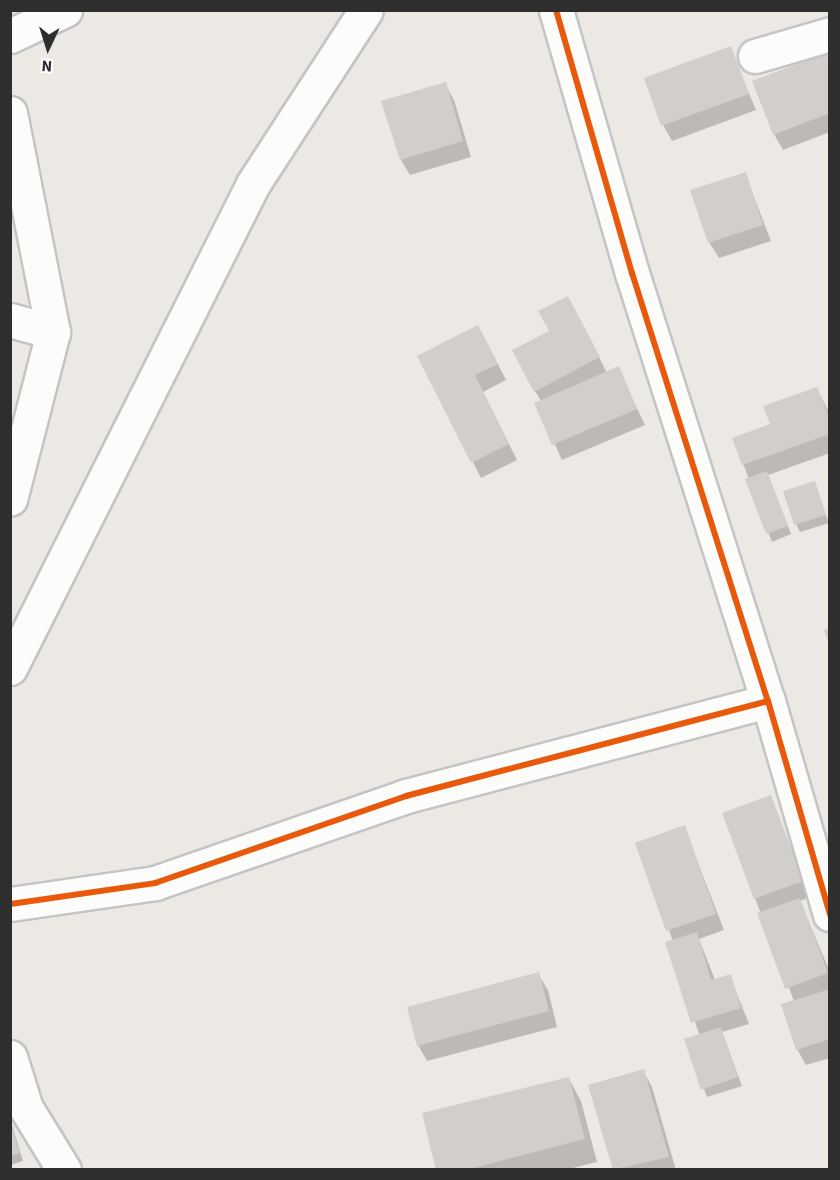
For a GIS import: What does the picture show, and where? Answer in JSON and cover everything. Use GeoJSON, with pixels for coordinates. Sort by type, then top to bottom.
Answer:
{"type":"FeatureCollection","features":[{"type":"Feature","properties":{"kind":"street"},"geometry":{"type":"LineString","coordinates":[[10,36],[65,10]]}},
{"type":"Feature","properties":{"kind":"street"},"geometry":{"type":"LineString","coordinates":[[15,660],[253,184],[366,10]]}},
{"type":"Feature","properties":{"kind":"street"},"geometry":{"type":"LineString","coordinates":[[556,10],[632,273],[768,701],[830,914]]}},
{"type":"Feature","properties":{"kind":"street"},"geometry":{"type":"LineString","coordinates":[[755,56],[830,34]]}},
{"type":"Feature","properties":{"kind":"street"},"geometry":{"type":"LineString","coordinates":[[10,113],[53,332],[10,499]]}},
{"type":"Feature","properties":{"kind":"street"},"geometry":{"type":"LineString","coordinates":[[10,320],[53,332]]}},
{"type":"Feature","properties":{"kind":"street"},"geometry":{"type":"LineString","coordinates":[[10,615],[15,660]]}},
{"type":"Feature","properties":{"kind":"street"},"geometry":{"type":"LineString","coordinates":[[10,904],[155,883],[406,796],[768,701]]}},
{"type":"Feature","properties":{"kind":"street"},"geometry":{"type":"LineString","coordinates":[[10,1057],[26,1108],[64,1170]]}},
{"type":"Feature","properties":{"kind":"building"},"geometry":{"type":"Polygon","coordinates":[[[731,46],[749,94],[661,126],[644,78],[731,46]]]}},
{"type":"Feature","properties":{"kind":"building"},"geometry":{"type":"Polygon","coordinates":[[[826,53],[830,63],[830,113],[773,135],[752,81],[826,53]]]}},
{"type":"Feature","properties":{"kind":"building"},"geometry":{"type":"Polygon","coordinates":[[[446,82],[463,141],[400,160],[381,101],[446,82]]]}},
{"type":"Feature","properties":{"kind":"building"},"geometry":{"type":"Polygon","coordinates":[[[746,172],[763,225],[708,243],[690,190],[746,172]]]}},
{"type":"Feature","properties":{"kind":"building"},"geometry":{"type":"Polygon","coordinates":[[[568,296],[600,357],[534,392],[512,350],[549,331],[538,311],[568,296]]]}},
{"type":"Feature","properties":{"kind":"building"},"geometry":{"type":"Polygon","coordinates":[[[478,325],[498,364],[475,375],[509,444],[471,463],[417,356],[478,325]]]}},
{"type":"Feature","properties":{"kind":"building"},"geometry":{"type":"Polygon","coordinates":[[[619,366],[637,409],[552,445],[534,403],[619,366]]]}},
{"type":"Feature","properties":{"kind":"building"},"geometry":{"type":"Polygon","coordinates":[[[817,387],[830,419],[830,434],[742,465],[732,438],[770,424],[763,406],[817,387]]]}},
{"type":"Feature","properties":{"kind":"building"},"geometry":{"type":"Polygon","coordinates":[[[767,471],[788,526],[766,534],[745,479],[767,471]]]}},
{"type":"Feature","properties":{"kind":"building"},"geometry":{"type":"Polygon","coordinates":[[[815,481],[826,515],[794,525],[783,491],[815,481]]]}},
{"type":"Feature","properties":{"kind":"building"},"geometry":{"type":"Polygon","coordinates":[[[830,628],[830,644],[829,644],[824,630],[830,628]]]}},
{"type":"Feature","properties":{"kind":"building"},"geometry":{"type":"Polygon","coordinates":[[[771,795],[803,881],[754,899],[722,813],[771,795]]]}},
{"type":"Feature","properties":{"kind":"building"},"geometry":{"type":"Polygon","coordinates":[[[685,825],[716,914],[666,931],[635,843],[685,825]]]}},
{"type":"Feature","properties":{"kind":"building"},"geometry":{"type":"Polygon","coordinates":[[[800,898],[828,973],[785,989],[757,913],[800,898]]]}},
{"type":"Feature","properties":{"kind":"building"},"geometry":{"type":"Polygon","coordinates":[[[697,932],[711,980],[731,974],[741,1008],[691,1023],[665,942],[697,932]]]}},
{"type":"Feature","properties":{"kind":"building"},"geometry":{"type":"Polygon","coordinates":[[[539,972],[549,1011],[417,1046],[407,1007],[539,972]]]}},
{"type":"Feature","properties":{"kind":"building"},"geometry":{"type":"Polygon","coordinates":[[[830,989],[830,1039],[796,1050],[781,1004],[830,989]]]}},
{"type":"Feature","properties":{"kind":"building"},"geometry":{"type":"Polygon","coordinates":[[[721,1027],[738,1077],[701,1090],[684,1039],[721,1027]]]}},
{"type":"Feature","properties":{"kind":"building"},"geometry":{"type":"Polygon","coordinates":[[[644,1069],[669,1157],[613,1170],[588,1085],[644,1069]]]}},
{"type":"Feature","properties":{"kind":"building"},"geometry":{"type":"Polygon","coordinates":[[[569,1077],[585,1139],[466,1170],[436,1170],[422,1113],[569,1077]]]}},
{"type":"Feature","properties":{"kind":"building"},"geometry":{"type":"Polygon","coordinates":[[[10,1122],[20,1153],[10,1156],[10,1122]]]}},
{"type":"Feature","properties":{"kind":"cycle path"},"geometry":{"type":"LineString","coordinates":[[556,10],[632,273],[768,701],[830,914]]}},
{"type":"Feature","properties":{"kind":"cycle path"},"geometry":{"type":"LineString","coordinates":[[10,904],[155,883],[406,796],[768,701]]}}]}
